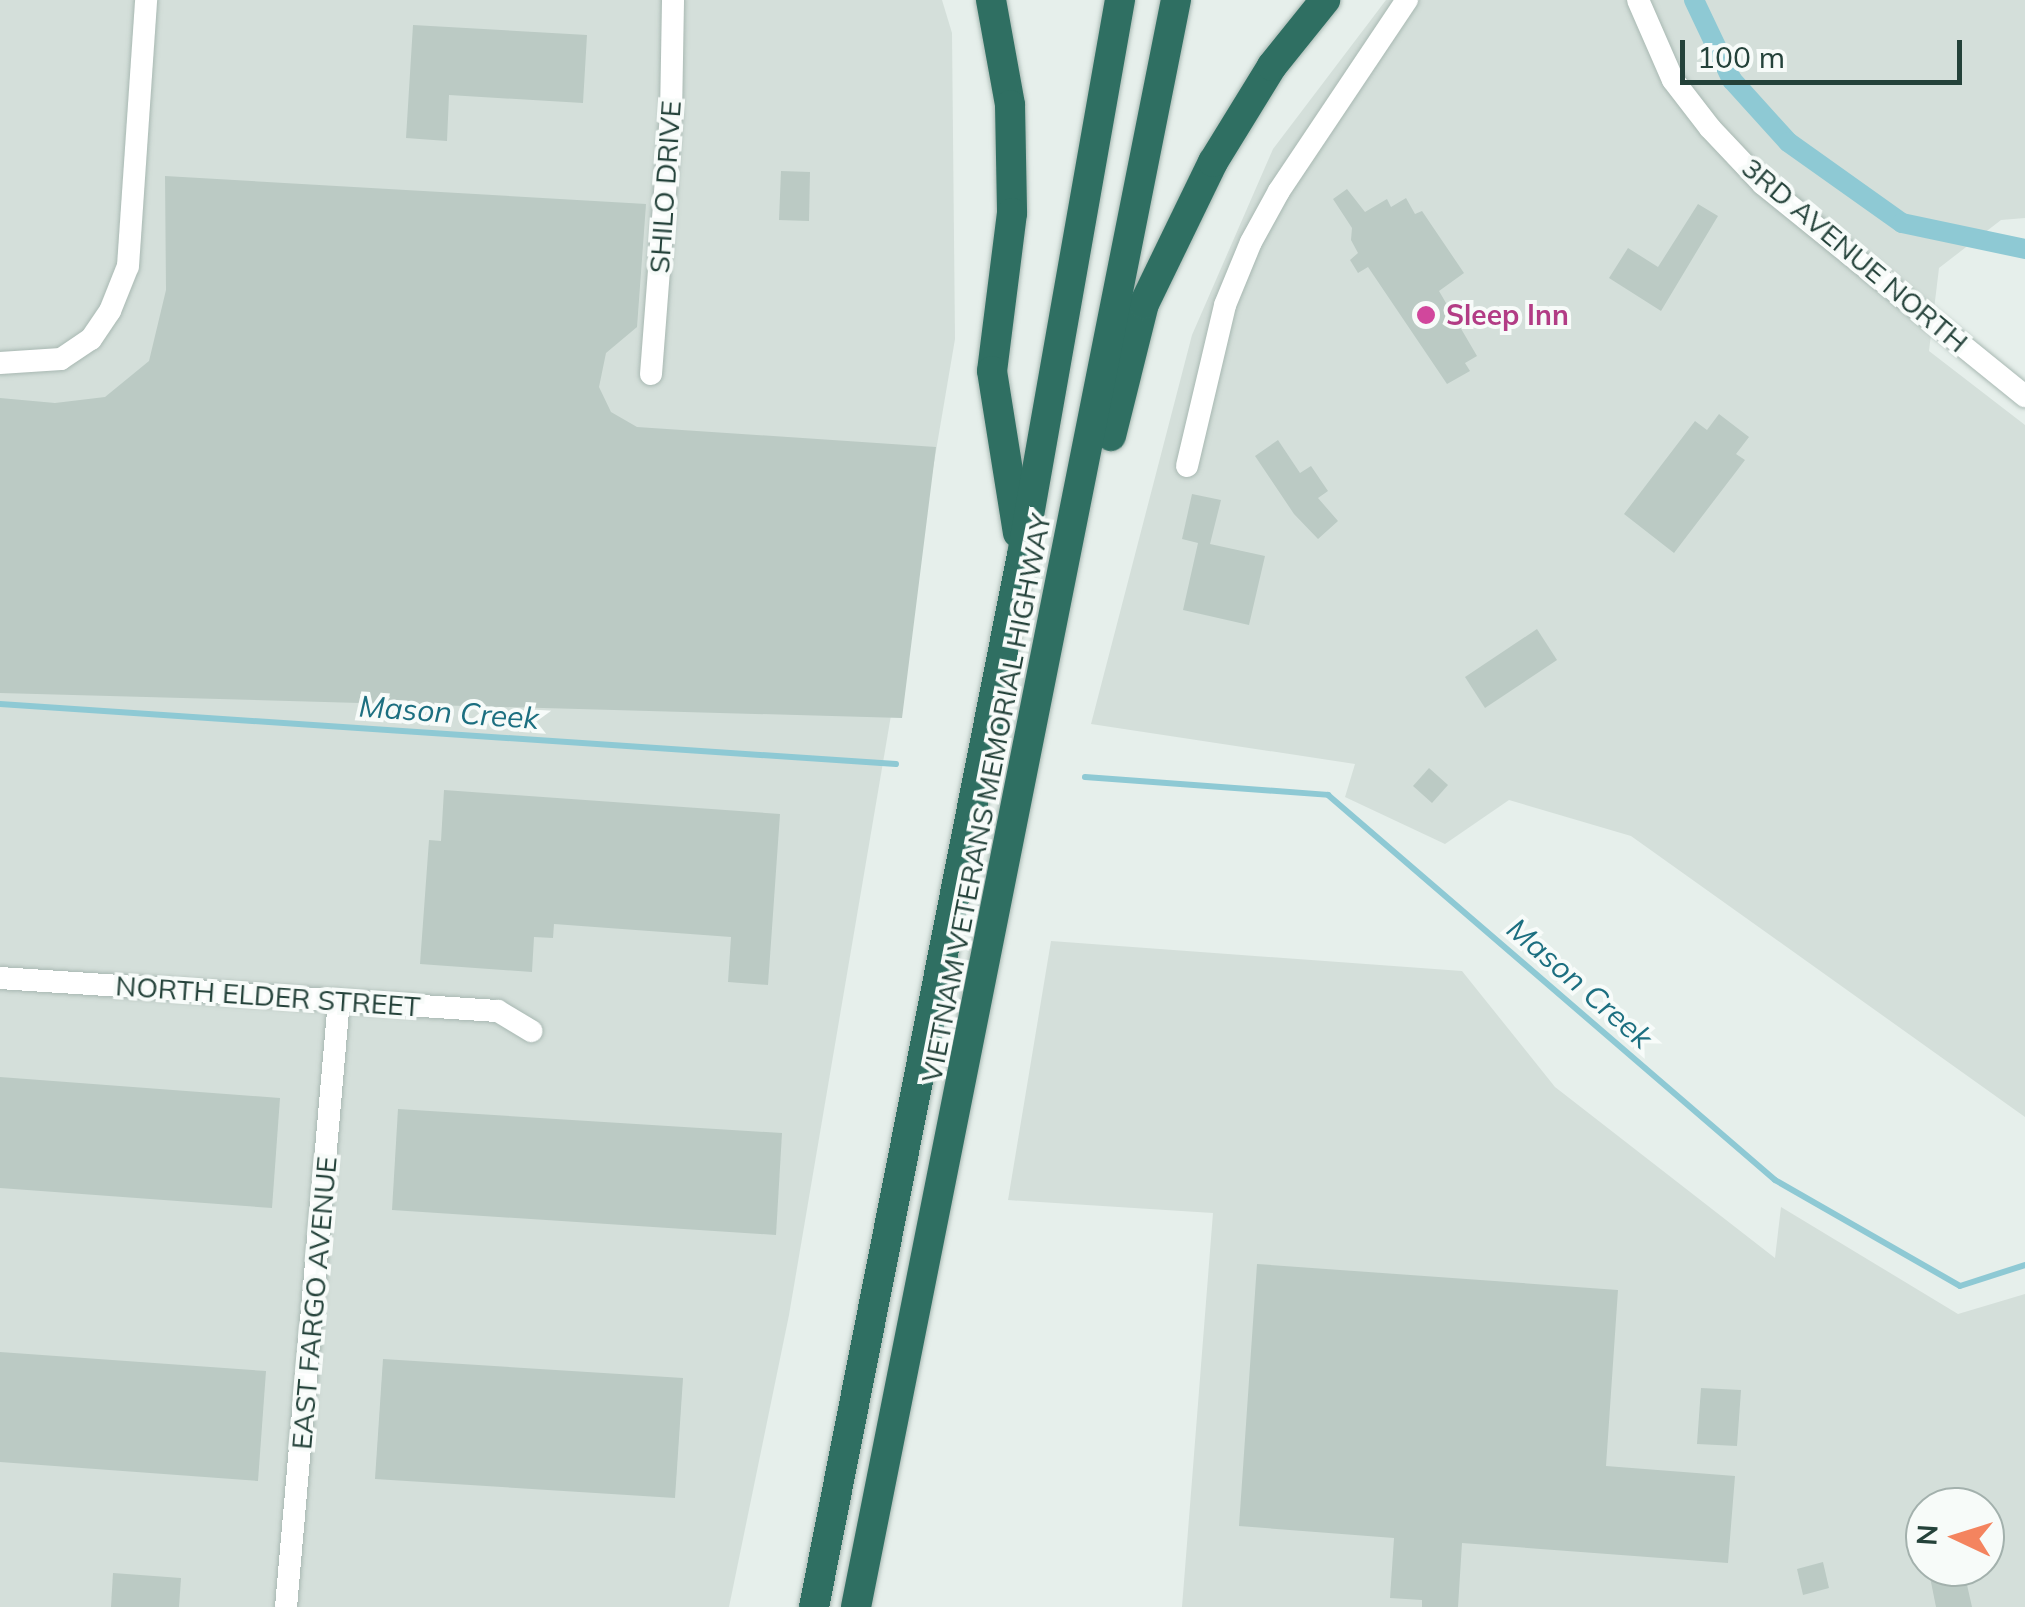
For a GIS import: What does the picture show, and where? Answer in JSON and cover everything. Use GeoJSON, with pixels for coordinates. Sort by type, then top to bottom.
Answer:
{"type":"FeatureCollection","features":[{"type":"Feature","properties":{"kind":"highway"},"geometry":{"type":"LineString","coordinates":[[991,0],[1010,106],[1012,213],[992,371],[1022,556]]}},
{"type":"Feature","properties":{"kind":"highway","name":"VIETNAM VETERANS MEMORIAL HIGHWAY"},"geometry":{"type":"LineString","coordinates":[[814,1607],[1022,556],[1120,0]]}},
{"type":"Feature","properties":{"kind":"highway","name":"VIETNAM VETERANS MEMORIAL HIGHWAY"},"geometry":{"type":"LineString","coordinates":[[856,1607],[1014,832],[1176,0]]}},
{"type":"Feature","properties":{"kind":"highway"},"geometry":{"type":"LineString","coordinates":[[1014,832],[1144,304],[1213,162],[1272,66],[1325,0]]}},
{"type":"Feature","properties":{"kind":"street"},"geometry":{"type":"LineString","coordinates":[[0,363],[61,358],[91,339],[110,311],[128,266],[146,0]]}},
{"type":"Feature","properties":{"kind":"street","name":"SHILO DRIVE"},"geometry":{"type":"LineString","coordinates":[[652,374],[671,116],[673,0]]}},
{"type":"Feature","properties":{"kind":"street"},"geometry":{"type":"LineString","coordinates":[[1186,466],[1224,305],[1250,242],[1407,0]]}},
{"type":"Feature","properties":{"kind":"street","name":"3RD AVENUE NORTH"},"geometry":{"type":"LineString","coordinates":[[1638,0],[1673,80],[1710,128],[1763,184],[2025,396]]}},
{"type":"Feature","properties":{"kind":"street","name":"NORTH ELDER STREET"},"geometry":{"type":"LineString","coordinates":[[0,978],[498,1011],[531,1030]]}},
{"type":"Feature","properties":{"kind":"street","name":"EAST FARGO AVENUE"},"geometry":{"type":"LineString","coordinates":[[286,1607],[338,1000]]}},
{"type":"Feature","properties":{"kind":"shaded area"},"geometry":{"type":"Polygon","coordinates":[[[0,0],[942,0],[952,33],[955,339],[789,1315],[729,1607],[0,1607],[0,0]]]}},
{"type":"Feature","properties":{"kind":"shaded area"},"geometry":{"type":"Polygon","coordinates":[[[1386,0],[2025,0],[2025,218],[2001,220],[1939,268],[1929,351],[2025,425],[2025,1117],[1631,836],[1509,800],[1445,844],[1345,797],[1355,764],[1091,724],[1192,335],[1273,149],[1386,0]]]}},
{"type":"Feature","properties":{"kind":"shaded area"},"geometry":{"type":"Polygon","coordinates":[[[1051,941],[1462,971],[1555,1087],[1775,1258],[1781,1207],[1958,1314],[2025,1294],[2025,1607],[1182,1607],[1213,1213],[1008,1200],[1051,941]]]}},
{"type":"Feature","properties":{"kind":"building"},"geometry":{"type":"Polygon","coordinates":[[[413,25],[587,35],[583,103],[449,95],[447,141],[406,138],[413,25]]]}},
{"type":"Feature","properties":{"kind":"building"},"geometry":{"type":"Polygon","coordinates":[[[781,171],[810,172],[809,221],[779,220],[781,171]]]}},
{"type":"Feature","properties":{"kind":"building"},"geometry":{"type":"Polygon","coordinates":[[[165,176],[646,204],[637,327],[606,353],[599,387],[611,412],[637,427],[936,447],[902,718],[0,693],[0,398],[55,403],[105,397],[149,361],[166,290],[165,176]]]}},
{"type":"Feature","properties":{"kind":"building","name":"Sleep Inn"},"geometry":{"type":"Polygon","coordinates":[[[1347,189],[1365,212],[1387,199],[1391,207],[1406,198],[1415,214],[1422,211],[1464,273],[1439,291],[1477,356],[1465,363],[1470,371],[1447,384],[1368,267],[1358,273],[1350,260],[1358,253],[1351,240],[1352,228],[1333,199],[1347,189]]]}},
{"type":"Feature","properties":{"kind":"building"},"geometry":{"type":"Polygon","coordinates":[[[1698,204],[1718,216],[1661,311],[1609,278],[1628,248],[1658,267],[1698,204]]]}},
{"type":"Feature","properties":{"kind":"building"},"geometry":{"type":"Polygon","coordinates":[[[1719,414],[1749,437],[1736,454],[1745,460],[1674,553],[1624,514],[1695,421],[1707,430],[1719,414]]]}},
{"type":"Feature","properties":{"kind":"building"},"geometry":{"type":"Polygon","coordinates":[[[1278,440],[1300,473],[1311,466],[1328,491],[1318,498],[1338,521],[1318,539],[1294,514],[1255,456],[1278,440]]]}},
{"type":"Feature","properties":{"kind":"building"},"geometry":{"type":"Polygon","coordinates":[[[1192,494],[1221,500],[1210,544],[1265,556],[1249,625],[1183,610],[1198,543],[1182,539],[1192,494]]]}},
{"type":"Feature","properties":{"kind":"building"},"geometry":{"type":"Polygon","coordinates":[[[1537,629],[1557,660],[1485,708],[1465,677],[1537,629]]]}},
{"type":"Feature","properties":{"kind":"building"},"geometry":{"type":"Polygon","coordinates":[[[1429,768],[1448,785],[1432,803],[1413,786],[1429,768]]]}},
{"type":"Feature","properties":{"kind":"building"},"geometry":{"type":"Polygon","coordinates":[[[444,790],[780,814],[768,985],[728,982],[731,937],[554,924],[553,938],[534,937],[532,972],[420,964],[429,840],[441,841],[444,790]]]}},
{"type":"Feature","properties":{"kind":"building"},"geometry":{"type":"Polygon","coordinates":[[[0,1077],[280,1098],[272,1208],[0,1188],[0,1077]]]}},
{"type":"Feature","properties":{"kind":"building"},"geometry":{"type":"Polygon","coordinates":[[[398,1109],[782,1133],[776,1235],[392,1210],[398,1109]]]}},
{"type":"Feature","properties":{"kind":"building"},"geometry":{"type":"Polygon","coordinates":[[[1257,1264],[1618,1290],[1606,1466],[1735,1476],[1728,1563],[1462,1543],[1458,1607],[1422,1607],[1422,1600],[1390,1598],[1394,1538],[1239,1526],[1257,1264]]]}},
{"type":"Feature","properties":{"kind":"building"},"geometry":{"type":"Polygon","coordinates":[[[0,1352],[266,1371],[258,1481],[0,1462],[0,1352]]]}},
{"type":"Feature","properties":{"kind":"building"},"geometry":{"type":"Polygon","coordinates":[[[383,1359],[683,1378],[675,1498],[375,1479],[383,1359]]]}},
{"type":"Feature","properties":{"kind":"building"},"geometry":{"type":"Polygon","coordinates":[[[1701,1388],[1741,1390],[1737,1446],[1697,1444],[1701,1388]]]}},
{"type":"Feature","properties":{"kind":"building"},"geometry":{"type":"Polygon","coordinates":[[[1823,1562],[1829,1588],[1803,1595],[1797,1569],[1823,1562]]]}},
{"type":"Feature","properties":{"kind":"building"},"geometry":{"type":"Polygon","coordinates":[[[113,1573],[181,1578],[179,1607],[111,1607],[113,1573]]]}},
{"type":"Feature","properties":{"kind":"building"},"geometry":{"type":"Polygon","coordinates":[[[1932,1587],[1968,1587],[1972,1607],[1936,1607],[1932,1587]]]}},
{"type":"Feature","properties":{"kind":"waterway"},"geometry":{"type":"LineString","coordinates":[[1694,0],[1732,80],[1788,142],[1902,223],[2025,249]]}},
{"type":"Feature","properties":{"kind":"waterway","name":"Mason Creek"},"geometry":{"type":"LineString","coordinates":[[0,704],[896,764]]}},
{"type":"Feature","properties":{"kind":"waterway","name":"Mason Creek"},"geometry":{"type":"LineString","coordinates":[[1085,777],[1328,795],[1775,1180],[1960,1286],[2025,1265]]}},
{"type":"Feature","properties":{"kind":"place","name":"Sleep Inn"},"geometry":{"type":"Point","coordinates":[1426,315]}}]}
